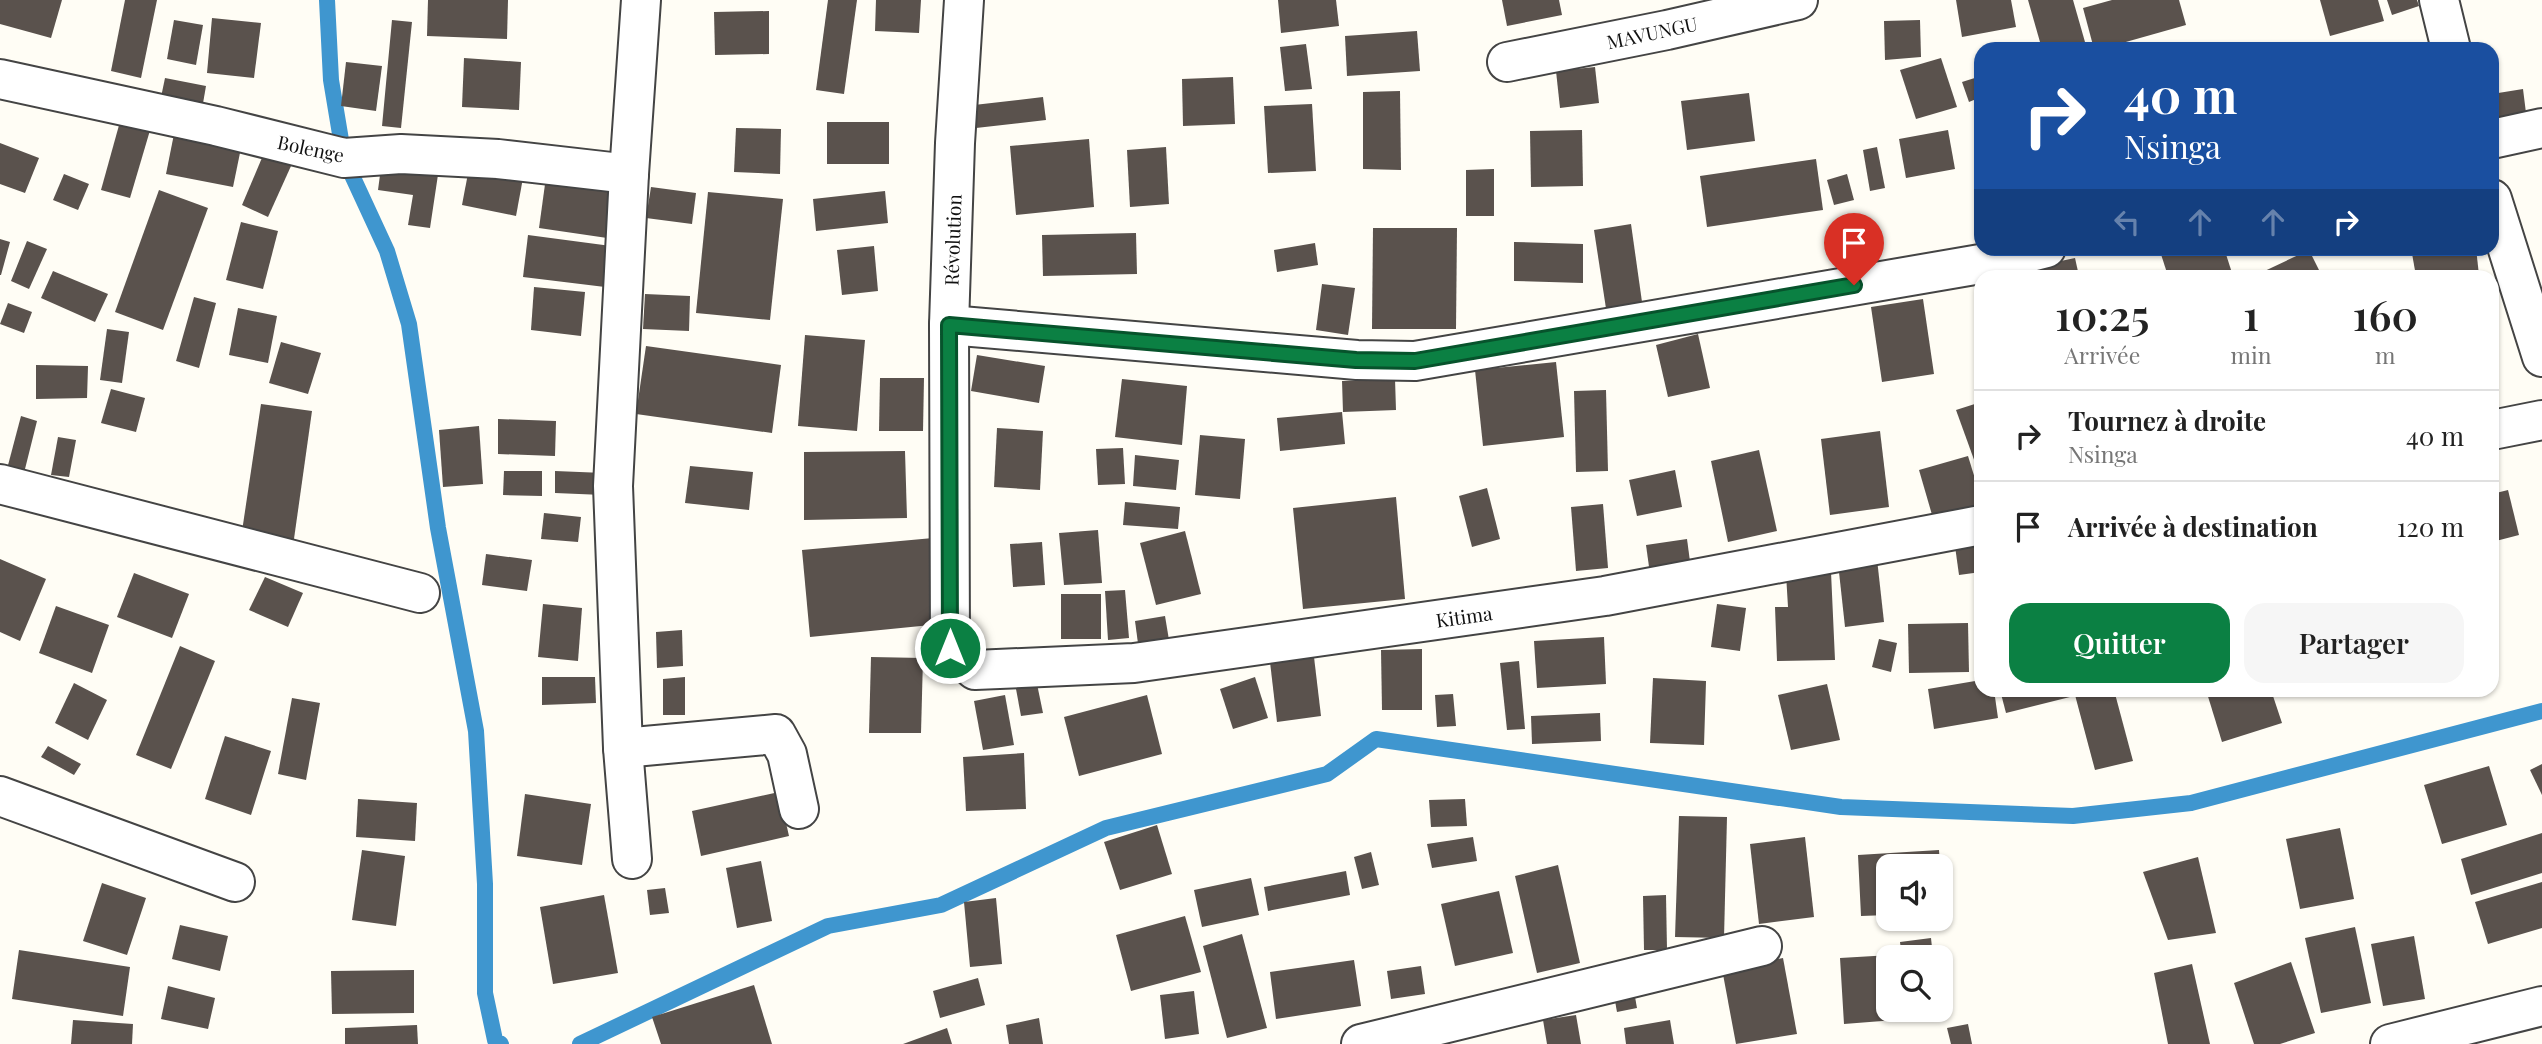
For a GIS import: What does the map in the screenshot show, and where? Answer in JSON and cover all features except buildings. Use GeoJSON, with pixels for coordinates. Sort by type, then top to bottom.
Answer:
{"type":"FeatureCollection","features":[{"type":"Feature","properties":{"kind":"street"},"geometry":{"type":"LineString","coordinates":[[632,859],[623,748],[613,486],[628,174],[641,0]]}},
{"type":"Feature","properties":{"kind":"street","name":"Révolution"},"geometry":{"type":"LineString","coordinates":[[950,648],[949,325],[955,143],[964,0]]}},
{"type":"Feature","properties":{"kind":"street","name":"MAVUNGU"},"geometry":{"type":"LineString","coordinates":[[1507,62],[1666,15],[1798,0]]}},
{"type":"Feature","properties":{"kind":"street"},"geometry":{"type":"LineString","coordinates":[[2439,0],[2449,42]]}},
{"type":"Feature","properties":{"kind":"street","name":"Bolenge"},"geometry":{"type":"LineString","coordinates":[[0,79],[216,126],[344,158],[401,154],[498,159],[628,174]]}},
{"type":"Feature","properties":{"kind":"street"},"geometry":{"type":"LineString","coordinates":[[2499,137],[2542,128]]}},
{"type":"Feature","properties":{"kind":"street"},"geometry":{"type":"LineString","coordinates":[[2499,220],[2542,357]]}},
{"type":"Feature","properties":{"kind":"street"},"geometry":{"type":"LineString","coordinates":[[949,325],[1356,360],[1415,361],[2015,256]]}},
{"type":"Feature","properties":{"kind":"street"},"geometry":{"type":"LineString","coordinates":[[2499,429],[2542,421]]}},
{"type":"Feature","properties":{"kind":"street"},"geometry":{"type":"LineString","coordinates":[[0,484],[420,593]]}},
{"type":"Feature","properties":{"kind":"street","name":"Kitima"},"geometry":{"type":"LineString","coordinates":[[950,648],[975,670],[1134,663],[1605,596],[1974,526]]}},
{"type":"Feature","properties":{"kind":"street"},"geometry":{"type":"LineString","coordinates":[[623,748],[776,734],[787,754],[799,809]]}},
{"type":"Feature","properties":{"kind":"street"},"geometry":{"type":"LineString","coordinates":[[0,796],[235,882]]}},
{"type":"Feature","properties":{"kind":"street"},"geometry":{"type":"LineString","coordinates":[[1361,1044],[1762,946]]}},
{"type":"Feature","properties":{"kind":"street"},"geometry":{"type":"LineString","coordinates":[[2390,1044],[2542,1006]]}},
{"type":"Feature","properties":{"kind":"waterway"},"geometry":{"type":"LineString","coordinates":[[327,0],[331,80],[344,158],[387,251],[409,324],[438,528],[476,731],[485,884],[485,993],[495,1040],[501,1044]]}},
{"type":"Feature","properties":{"kind":"waterway"},"geometry":{"type":"LineString","coordinates":[[580,1044],[828,926],[941,905],[1106,828],[1327,774],[1376,739],[1841,807],[2073,816],[2191,803],[2542,711]]}},
{"type":"Feature","properties":{"kind":"route"},"geometry":{"type":"LineString","coordinates":[[950,648],[949,325],[1356,360],[1415,361],[1854,285]]}}]}
